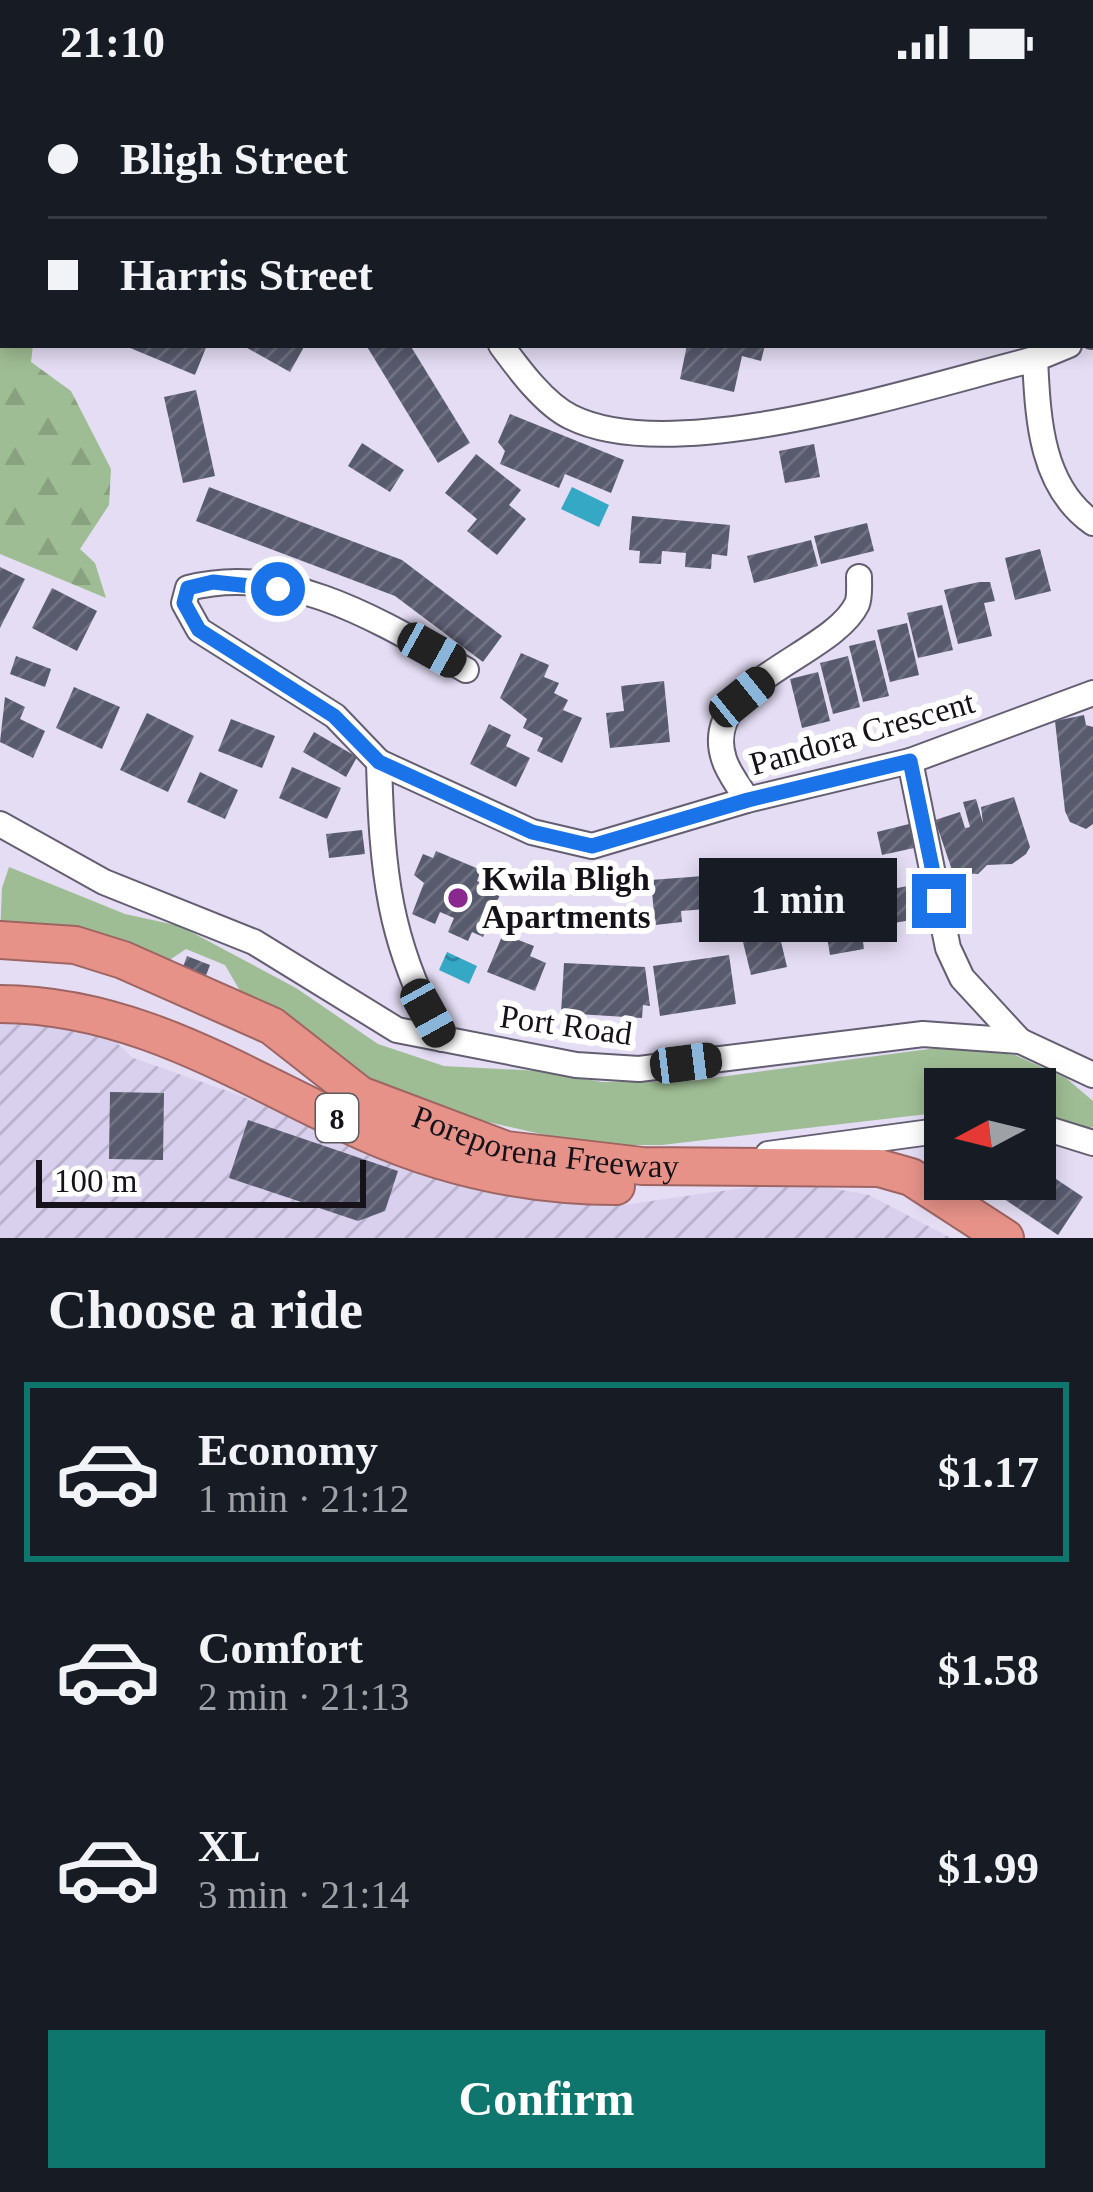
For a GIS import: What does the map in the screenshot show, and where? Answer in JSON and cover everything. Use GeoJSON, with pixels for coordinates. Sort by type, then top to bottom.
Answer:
{"type":"FeatureCollection","features":[{"type":"Feature","properties":{"kind":"highway","name":"Poreporena Freeway"},"geometry":{"type":"LineString","coordinates":[[0,940],[75,945],[123,960],[272,1025],[360,1095],[464,1137],[564,1160],[642,1166],[849,1163]]}},
{"type":"Feature","properties":{"kind":"highway","name":"Poreporena Freeway"},"geometry":{"type":"LineString","coordinates":[[0,1004],[130,1021],[369,1134],[484,1172],[554,1186],[849,1163]]}},
{"type":"Feature","properties":{"kind":"highway","name":"8"},"geometry":{"type":"LineString","coordinates":[[849,1163],[968,1238]]}},
{"type":"Feature","properties":{"kind":"highway","name":"8"},"geometry":{"type":"LineString","coordinates":[[849,1163],[911,1177],[1005,1238]]}},
{"type":"Feature","properties":{"kind":"street"},"geometry":{"type":"LineString","coordinates":[[504,348],[568,416],[620,432],[730,432],[1042,352],[1039,442],[1079,513],[1093,523]]}},
{"type":"Feature","properties":{"kind":"street"},"geometry":{"type":"LineString","coordinates":[[748,800],[724,759],[728,716],[742,697],[843,621],[858,602],[859,577]]}},
{"type":"Feature","properties":{"kind":"street"},"geometry":{"type":"LineString","coordinates":[[442,1039],[413,988],[395,938],[382,855],[379,762],[334,716],[199,630],[184,603],[188,588],[213,582],[311,593],[363,611],[466,670]]}},
{"type":"Feature","properties":{"kind":"street","name":"Pandora Crescent"},"geometry":{"type":"LineString","coordinates":[[379,762],[532,832],[592,846],[748,800],[910,761],[1093,693]]}},
{"type":"Feature","properties":{"kind":"street"},"geometry":{"type":"LineString","coordinates":[[910,761],[948,948],[962,978],[1020,1041]]}},
{"type":"Feature","properties":{"kind":"street","name":"Port Road"},"geometry":{"type":"LineString","coordinates":[[0,824],[104,882],[254,942],[397,1030],[576,1065],[639,1069],[922,1034],[1020,1041],[1093,1075]]}},
{"type":"Feature","properties":{"kind":"street"},"geometry":{"type":"LineString","coordinates":[[1056,1132],[1093,1143]]}},
{"type":"Feature","properties":{"kind":"street"},"geometry":{"type":"LineString","coordinates":[[849,1163],[924,1137]]}},
{"type":"Feature","properties":{"kind":"shaded area"},"geometry":{"type":"Polygon","coordinates":[[[0,1014],[101,1028],[133,1058],[239,1095],[359,1147],[500,1188],[624,1205],[792,1181],[869,1195],[951,1238],[0,1238],[0,1014]]]}},
{"type":"Feature","properties":{"kind":"green space"},"geometry":{"type":"Polygon","coordinates":[[[0,348],[33,348],[31,362],[71,391],[111,469],[109,505],[80,549],[95,563],[106,598],[0,554],[0,348]]]}},
{"type":"Feature","properties":{"kind":"green space"},"geometry":{"type":"Polygon","coordinates":[[[9,867],[125,914],[180,926],[296,988],[378,1044],[444,1066],[539,1071],[602,1082],[690,1081],[944,1047],[1015,1055],[1044,1068],[924,1068],[924,1114],[662,1145],[589,1145],[409,1104],[250,1008],[225,965],[186,949],[162,965],[0,937],[2,888],[9,867]]]}},
{"type":"Feature","properties":{"kind":"green space"},"geometry":{"type":"Polygon","coordinates":[[[1056,1073],[1093,1101],[1093,1127],[1077,1130],[1056,1124],[1056,1073]]]}},
{"type":"Feature","properties":{"kind":"water"},"geometry":{"type":"Polygon","coordinates":[[[572,487],[609,505],[599,527],[561,509],[572,487]]]}},
{"type":"Feature","properties":{"kind":"water"},"geometry":{"type":"Polygon","coordinates":[[[447,952],[477,966],[469,984],[439,970],[447,952]]]}},
{"type":"Feature","properties":{"kind":"building"},"geometry":{"type":"Polygon","coordinates":[[[130,348],[206,348],[195,375],[130,348]]]}},
{"type":"Feature","properties":{"kind":"building"},"geometry":{"type":"Polygon","coordinates":[[[247,348],[303,348],[290,372],[247,348]]]}},
{"type":"Feature","properties":{"kind":"building"},"geometry":{"type":"Polygon","coordinates":[[[368,348],[412,348],[470,443],[438,463],[368,348]]]}},
{"type":"Feature","properties":{"kind":"building"},"geometry":{"type":"Polygon","coordinates":[[[686,348],[764,348],[761,361],[742,356],[734,392],[680,379],[686,348]]]}},
{"type":"Feature","properties":{"kind":"building"},"geometry":{"type":"Polygon","coordinates":[[[196,390],[215,476],[183,483],[164,397],[196,390]]]}},
{"type":"Feature","properties":{"kind":"building"},"geometry":{"type":"Polygon","coordinates":[[[510,414],[624,460],[611,493],[565,474],[559,488],[500,464],[505,451],[498,442],[510,414]]]}},
{"type":"Feature","properties":{"kind":"building"},"geometry":{"type":"Polygon","coordinates":[[[362,443],[404,470],[390,492],[348,466],[362,443]]]}},
{"type":"Feature","properties":{"kind":"building"},"geometry":{"type":"Polygon","coordinates":[[[814,444],[820,477],[785,483],[779,451],[814,444]]]}},
{"type":"Feature","properties":{"kind":"building"},"geometry":{"type":"Polygon","coordinates":[[[476,454],[521,490],[509,505],[526,519],[497,555],[467,531],[477,519],[445,493],[476,454]]]}},
{"type":"Feature","properties":{"kind":"building"},"geometry":{"type":"Polygon","coordinates":[[[209,487],[402,560],[502,636],[483,662],[395,596],[196,521],[209,487]]]}},
{"type":"Feature","properties":{"kind":"building"},"geometry":{"type":"Polygon","coordinates":[[[632,516],[730,525],[727,556],[712,554],[711,569],[685,567],[686,553],[662,551],[661,564],[639,563],[640,551],[629,550],[632,516]]]}},
{"type":"Feature","properties":{"kind":"building"},"geometry":{"type":"Polygon","coordinates":[[[867,523],[874,551],[821,564],[814,536],[867,523]]]}},
{"type":"Feature","properties":{"kind":"building"},"geometry":{"type":"Polygon","coordinates":[[[811,540],[818,566],[754,583],[747,556],[811,540]]]}},
{"type":"Feature","properties":{"kind":"building"},"geometry":{"type":"Polygon","coordinates":[[[1040,549],[1051,591],[1015,600],[1005,558],[1040,549]]]}},
{"type":"Feature","properties":{"kind":"building"},"geometry":{"type":"Polygon","coordinates":[[[0,567],[25,579],[0,628],[0,567]]]}},
{"type":"Feature","properties":{"kind":"building"},"geometry":{"type":"Polygon","coordinates":[[[990,582],[995,601],[984,603],[992,636],[958,644],[944,590],[990,582]]]}},
{"type":"Feature","properties":{"kind":"building"},"geometry":{"type":"Polygon","coordinates":[[[52,588],[97,611],[77,651],[32,628],[52,588]]]}},
{"type":"Feature","properties":{"kind":"building"},"geometry":{"type":"Polygon","coordinates":[[[942,605],[953,650],[918,658],[907,613],[942,605]]]}},
{"type":"Feature","properties":{"kind":"building"},"geometry":{"type":"Polygon","coordinates":[[[907,623],[919,675],[890,682],[877,630],[907,623]]]}},
{"type":"Feature","properties":{"kind":"building"},"geometry":{"type":"Polygon","coordinates":[[[875,640],[889,696],[863,702],[849,646],[875,640]]]}},
{"type":"Feature","properties":{"kind":"building"},"geometry":{"type":"Polygon","coordinates":[[[521,653],[549,665],[544,677],[559,683],[554,693],[568,700],[563,710],[582,718],[562,763],[537,751],[543,738],[523,728],[527,719],[500,698],[521,653]]]}},
{"type":"Feature","properties":{"kind":"building"},"geometry":{"type":"Polygon","coordinates":[[[16,656],[51,669],[45,687],[10,674],[16,656]]]}},
{"type":"Feature","properties":{"kind":"building"},"geometry":{"type":"Polygon","coordinates":[[[848,656],[860,707],[833,714],[820,663],[848,656]]]}},
{"type":"Feature","properties":{"kind":"building"},"geometry":{"type":"Polygon","coordinates":[[[818,672],[830,721],[802,728],[790,679],[818,672]]]}},
{"type":"Feature","properties":{"kind":"building"},"geometry":{"type":"Polygon","coordinates":[[[664,681],[670,742],[610,748],[606,713],[624,711],[621,686],[664,681]]]}},
{"type":"Feature","properties":{"kind":"building"},"geometry":{"type":"Polygon","coordinates":[[[74,687],[120,707],[102,749],[56,728],[74,687]]]}},
{"type":"Feature","properties":{"kind":"building"},"geometry":{"type":"Polygon","coordinates":[[[5,697],[25,707],[20,719],[45,731],[33,758],[0,742],[5,697]]]}},
{"type":"Feature","properties":{"kind":"building"},"geometry":{"type":"Polygon","coordinates":[[[147,713],[194,736],[168,792],[120,770],[147,713]]]}},
{"type":"Feature","properties":{"kind":"building"},"geometry":{"type":"Polygon","coordinates":[[[1084,715],[1086,725],[1093,727],[1093,824],[1086,829],[1070,822],[1065,811],[1055,721],[1084,715]]]}},
{"type":"Feature","properties":{"kind":"building"},"geometry":{"type":"Polygon","coordinates":[[[231,719],[275,736],[262,768],[218,751],[231,719]]]}},
{"type":"Feature","properties":{"kind":"building"},"geometry":{"type":"Polygon","coordinates":[[[489,724],[511,735],[506,746],[530,758],[516,787],[470,764],[489,724]]]}},
{"type":"Feature","properties":{"kind":"building"},"geometry":{"type":"Polygon","coordinates":[[[314,732],[357,757],[346,777],[303,752],[314,732]]]}},
{"type":"Feature","properties":{"kind":"building"},"geometry":{"type":"Polygon","coordinates":[[[292,767],[341,788],[327,819],[279,798],[292,767]]]}},
{"type":"Feature","properties":{"kind":"building"},"geometry":{"type":"Polygon","coordinates":[[[200,772],[238,790],[225,819],[187,802],[200,772]]]}},
{"type":"Feature","properties":{"kind":"building"},"geometry":{"type":"Polygon","coordinates":[[[1014,797],[1030,847],[1026,854],[1012,864],[987,865],[978,874],[953,873],[935,820],[960,812],[965,828],[970,827],[963,802],[976,799],[983,823],[981,807],[1014,797]]]}},
{"type":"Feature","properties":{"kind":"building"},"geometry":{"type":"Polygon","coordinates":[[[909,824],[914,848],[882,855],[877,832],[909,824]]]}},
{"type":"Feature","properties":{"kind":"building"},"geometry":{"type":"Polygon","coordinates":[[[362,830],[365,854],[329,858],[326,834],[362,830]]]}},
{"type":"Feature","properties":{"kind":"building","name":"Kwila Bligh Apartments"},"geometry":{"type":"Polygon","coordinates":[[[436,851],[481,870],[477,881],[501,892],[495,907],[489,904],[485,914],[491,917],[483,937],[472,932],[468,941],[448,932],[454,918],[440,912],[435,924],[412,914],[424,883],[414,875],[423,854],[433,858],[436,851]]]}},
{"type":"Feature","properties":{"kind":"building"},"geometry":{"type":"Polygon","coordinates":[[[703,876],[706,909],[681,911],[682,922],[655,925],[651,880],[703,876]]]}},
{"type":"Feature","properties":{"kind":"building"},"geometry":{"type":"Polygon","coordinates":[[[924,883],[929,917],[882,925],[876,892],[924,883]]]}},
{"type":"Feature","properties":{"kind":"building"},"geometry":{"type":"Polygon","coordinates":[[[777,885],[784,906],[758,915],[751,893],[777,885]]]}},
{"type":"Feature","properties":{"kind":"building"},"geometry":{"type":"Polygon","coordinates":[[[869,898],[874,926],[861,928],[864,949],[830,955],[822,906],[869,898]]]}},
{"type":"Feature","properties":{"kind":"building"},"geometry":{"type":"Polygon","coordinates":[[[778,929],[787,967],[751,975],[742,938],[778,929]]]}},
{"type":"Feature","properties":{"kind":"building"},"geometry":{"type":"Polygon","coordinates":[[[503,934],[534,946],[530,956],[546,963],[535,991],[487,972],[503,934]]]}},
{"type":"Feature","properties":{"kind":"building"},"geometry":{"type":"Polygon","coordinates":[[[729,955],[736,1004],[660,1016],[653,966],[729,955]]]}},
{"type":"Feature","properties":{"kind":"building"},"geometry":{"type":"Polygon","coordinates":[[[187,956],[210,965],[204,981],[181,972],[187,956]]]}},
{"type":"Feature","properties":{"kind":"building"},"geometry":{"type":"Polygon","coordinates":[[[564,963],[645,967],[650,1006],[643,1005],[642,1018],[561,1013],[564,963]]]}},
{"type":"Feature","properties":{"kind":"building"},"geometry":{"type":"Polygon","coordinates":[[[110,1092],[164,1093],[163,1160],[109,1159],[110,1092]]]}},
{"type":"Feature","properties":{"kind":"building"},"geometry":{"type":"Polygon","coordinates":[[[248,1120],[398,1171],[385,1211],[358,1221],[229,1178],[248,1120]]]}},
{"type":"Feature","properties":{"kind":"building"},"geometry":{"type":"Polygon","coordinates":[[[1056,1179],[1083,1197],[1058,1235],[1006,1200],[1056,1200],[1056,1179]]]}},
{"type":"Feature","properties":{"kind":"place","name":"Kwila Bligh Apartments"},"geometry":{"type":"Point","coordinates":[458,898]}},
{"type":"Feature","properties":{"kind":"route"},"geometry":{"type":"LineString","coordinates":[[278,589],[213,582],[188,588],[184,603],[199,630],[334,716],[379,762],[532,832],[592,846],[748,800],[910,761],[939,901]]}}]}
